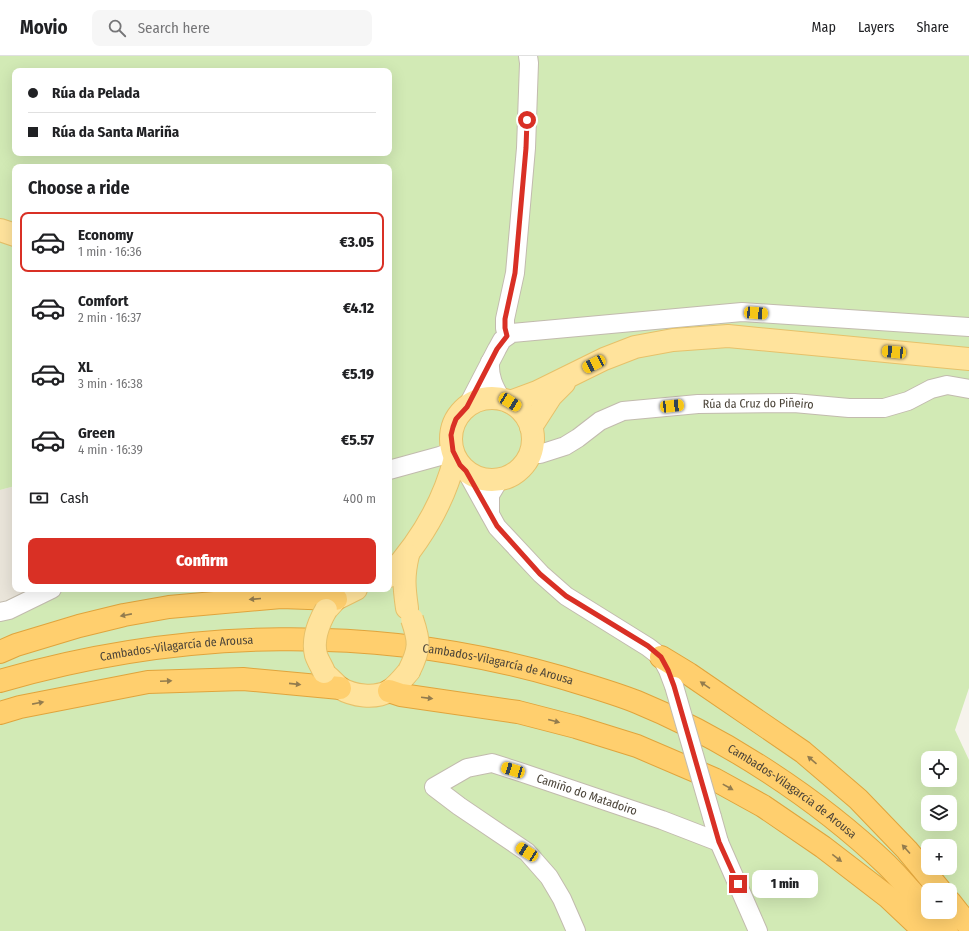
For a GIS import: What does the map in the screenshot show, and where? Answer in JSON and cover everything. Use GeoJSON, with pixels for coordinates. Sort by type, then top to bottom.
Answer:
{"type":"FeatureCollection","features":[{"type":"Feature","properties":{"kind":"highway"},"geometry":{"type":"LineString","coordinates":[[0,652],[16,645],[79,626],[124,615],[169,607],[287,593],[340,597]]}},
{"type":"Feature","properties":{"kind":"highway","name":"Cambados-Vilagarcía de Arousa"},"geometry":{"type":"LineString","coordinates":[[0,681],[28,673],[135,651],[205,642],[276,639],[341,640],[431,649],[476,656],[531,668],[586,684],[637,702],[708,736],[751,761],[827,813],[887,865],[921,901]]}},
{"type":"Feature","properties":{"kind":"highway"},"geometry":{"type":"LineString","coordinates":[[661,657],[695,678],[803,752],[858,799],[907,850],[934,883]]}},
{"type":"Feature","properties":{"kind":"highway"},"geometry":{"type":"LineString","coordinates":[[0,713],[20,707],[148,682],[243,679],[340,688]]}},
{"type":"Feature","properties":{"kind":"highway"},"geometry":{"type":"LineString","coordinates":[[388,691],[401,695],[518,712],[576,727],[637,746],[714,779],[763,806],[823,847],[888,897],[924,931]]}},
{"type":"Feature","properties":{"kind":"highway"},"geometry":{"type":"LineString","coordinates":[[957,911],[969,926]]}},
{"type":"Feature","properties":{"kind":"highway"},"geometry":{"type":"LineString","coordinates":[[936,919],[947,931]]}},
{"type":"Feature","properties":{"kind":"main road"},"geometry":{"type":"LineString","coordinates":[[0,230],[12,234]]}},
{"type":"Feature","properties":{"kind":"main road"},"geometry":{"type":"LineString","coordinates":[[506,401],[537,392],[604,359],[635,347],[673,340],[728,336],[969,359]]}},
{"type":"Feature","properties":{"kind":"main road"},"geometry":{"type":"LineString","coordinates":[[531,427],[551,396],[565,382],[584,369]]}},
{"type":"Feature","properties":{"kind":"main road"},"geometry":{"type":"LineString","coordinates":[[392,573],[408,555],[432,518],[449,480],[471,470],[515,473],[524,464],[530,453],[532,444],[531,427],[523,412],[506,401],[487,398],[467,407],[456,419],[451,435],[471,470]]}},
{"type":"Feature","properties":{"kind":"main road"},"geometry":{"type":"LineString","coordinates":[[432,518],[457,491],[471,470]]}},
{"type":"Feature","properties":{"kind":"main road"},"geometry":{"type":"LineString","coordinates":[[408,555],[404,571],[403,585],[409,614]]}},
{"type":"Feature","properties":{"kind":"main road"},"geometry":{"type":"LineString","coordinates":[[340,597],[320,620],[314,638],[316,655],[324,672],[340,688],[351,693],[377,695],[388,691],[400,683],[409,671],[416,656],[418,644],[416,630],[409,614],[399,599],[386,592]]}},
{"type":"Feature","properties":{"kind":"street"},"geometry":{"type":"LineString","coordinates":[[507,336],[505,319],[515,273],[526,148],[528,56]]}},
{"type":"Feature","properties":{"kind":"street"},"geometry":{"type":"LineString","coordinates":[[467,407],[497,349],[507,336],[512,333],[742,312],[969,327]]}},
{"type":"Feature","properties":{"kind":"street"},"geometry":{"type":"LineString","coordinates":[[490,362],[493,387],[506,401]]}},
{"type":"Feature","properties":{"kind":"street","name":"Rúa da Cruz do Piñeiro"},"geometry":{"type":"LineString","coordinates":[[530,453],[540,454],[565,446],[600,421],[623,411],[698,404],[794,404],[849,408],[884,408],[908,401],[931,389],[947,385],[969,389]]}},
{"type":"Feature","properties":{"kind":"street"},"geometry":{"type":"LineString","coordinates":[[392,469],[440,456],[471,470],[490,495],[490,514]]}},
{"type":"Feature","properties":{"kind":"street"},"geometry":{"type":"LineString","coordinates":[[471,470],[490,514],[497,526],[540,574],[566,596],[648,646],[661,657],[674,686],[719,842],[758,931]]}},
{"type":"Feature","properties":{"kind":"street"},"geometry":{"type":"LineString","coordinates":[[0,612],[9,610],[46,592]]}},
{"type":"Feature","properties":{"kind":"street","name":"Camiño do Matadoiro"},"geometry":{"type":"LineString","coordinates":[[576,931],[562,899],[549,876],[527,852],[459,806],[434,787],[467,768],[492,763],[662,820],[719,842]]}},
{"type":"Feature","properties":{"kind":"shaded area"},"geometry":{"type":"Polygon","coordinates":[[[12,487],[12,592],[46,592],[0,615],[0,490],[12,487]]]}},
{"type":"Feature","properties":{"kind":"green space"},"geometry":{"type":"Polygon","coordinates":[[[0,56],[969,56],[969,688],[955,730],[969,760],[969,931],[0,931],[0,616],[41,592],[392,592],[392,164],[12,164],[12,487],[0,490],[0,56]]]}},
{"type":"Feature","properties":{"kind":"route"},"geometry":{"type":"LineString","coordinates":[[527,120],[515,273],[505,319],[507,336],[502,340],[467,407],[456,419],[451,435],[453,451],[455,458],[466,471],[497,526],[540,574],[566,596],[648,646],[661,657],[674,686],[719,842],[738,884]]}}]}
